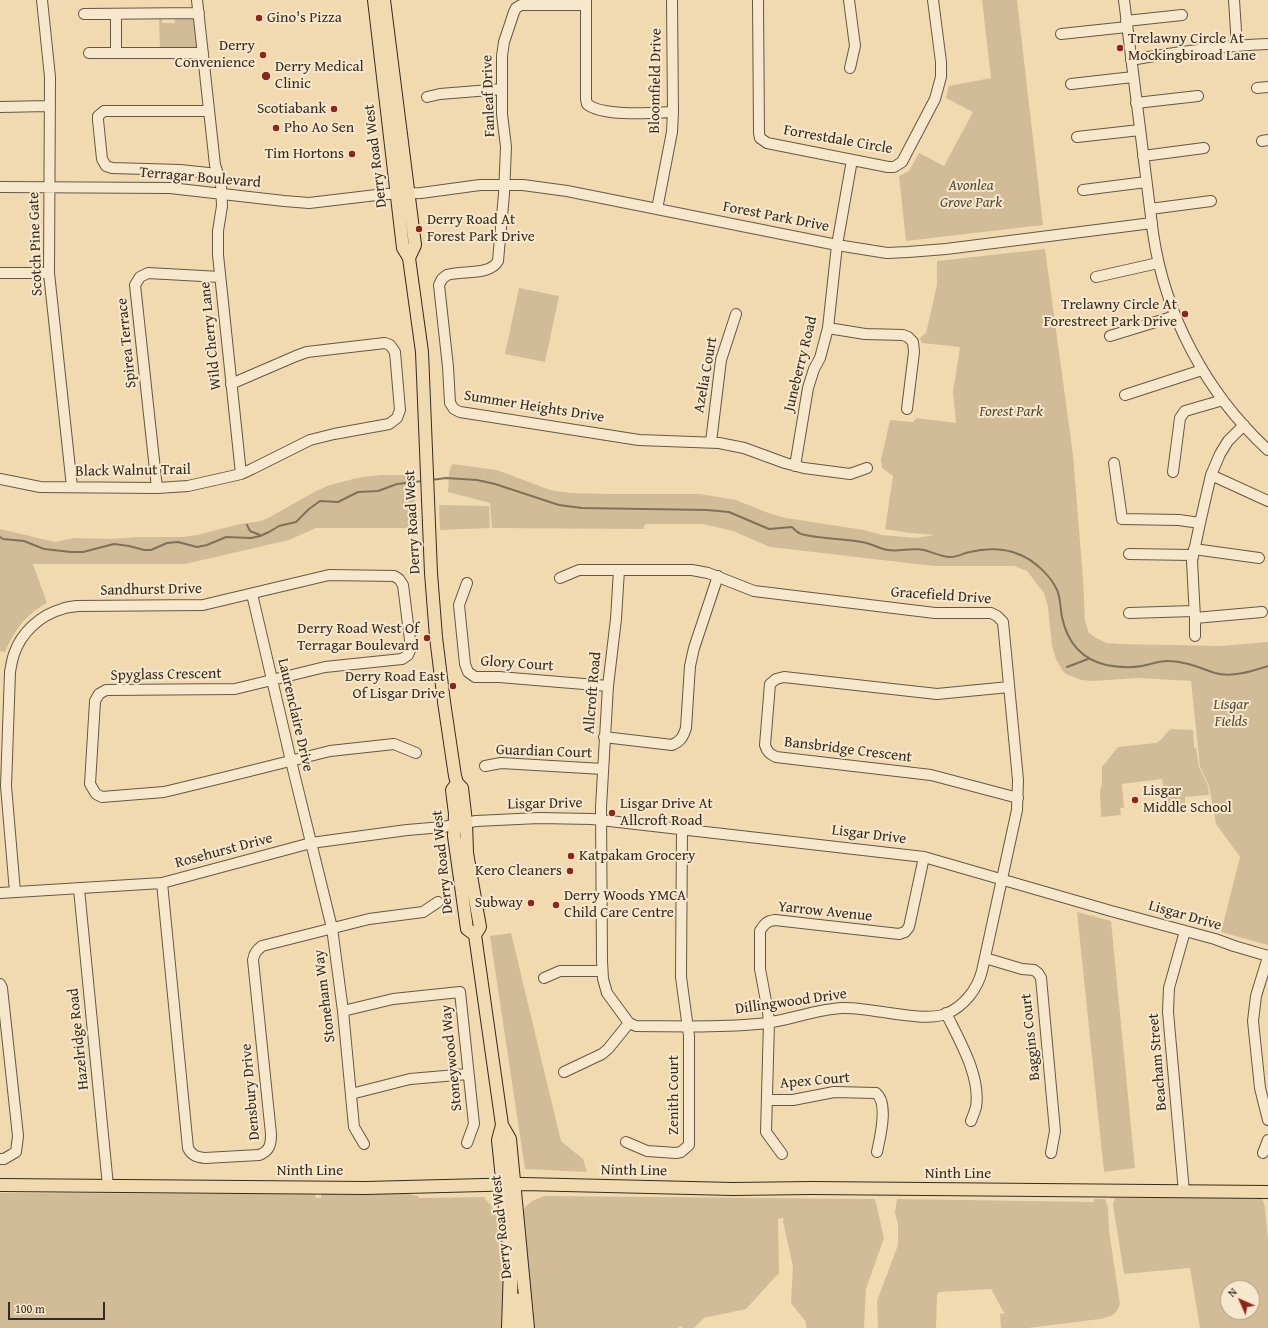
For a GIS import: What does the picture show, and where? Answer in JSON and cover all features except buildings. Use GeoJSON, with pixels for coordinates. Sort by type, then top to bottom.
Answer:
{"type":"FeatureCollection","features":[{"type":"Feature","properties":{"kind":"highway"},"geometry":{"type":"LineString","coordinates":[[508,1328],[511,1267]]}},
{"type":"Feature","properties":{"kind":"main road","name":"Derry Road West"},"geometry":{"type":"LineString","coordinates":[[374,0],[403,194],[415,245],[409,258],[422,352],[431,573],[436,637],[444,702],[457,783],[462,788],[460,824],[467,852],[480,927],[475,935],[502,1125],[498,1140],[508,1184],[528,1328]]}},
{"type":"Feature","properties":{"kind":"main road","name":"Derry Road West"},"geometry":{"type":"LineString","coordinates":[[384,0],[403,194]]}},
{"type":"Feature","properties":{"kind":"main road","name":"Derry Road West"},"geometry":{"type":"LineString","coordinates":[[508,1184],[511,1267],[518,1328]]}},
{"type":"Feature","properties":{"kind":"main road","name":"Ninth Line"},"geometry":{"type":"LineString","coordinates":[[0,1185],[366,1188],[508,1184],[732,1189],[812,1188],[1268,1192]]}},
{"type":"Feature","properties":{"kind":"street","name":"Scotch Pine Gate"},"geometry":{"type":"LineString","coordinates":[[42,0],[50,71],[49,273],[72,487]]}},
{"type":"Feature","properties":{"kind":"street","name":"Wild Cherry Lane"},"geometry":{"type":"LineString","coordinates":[[197,0],[215,165],[221,183],[222,206],[217,243],[241,474]]}},
{"type":"Feature","properties":{"kind":"street","name":"Bloomfield Drive"},"geometry":{"type":"LineString","coordinates":[[657,209],[671,138],[673,112],[672,0]]}},
{"type":"Feature","properties":{"kind":"street","name":"Forrestdale Circle"},"geometry":{"type":"LineString","coordinates":[[758,0],[760,138],[767,143],[888,167],[899,165],[905,156],[935,99],[941,77],[941,62],[933,0]]}},
{"type":"Feature","properties":{"kind":"street"},"geometry":{"type":"LineString","coordinates":[[849,0],[855,46],[850,68]]}},
{"type":"Feature","properties":{"kind":"street"},"geometry":{"type":"LineString","coordinates":[[1124,0],[1146,182],[1158,263],[1164,285],[1175,316],[1202,370],[1223,400],[1268,450]]}},
{"type":"Feature","properties":{"kind":"street"},"geometry":{"type":"LineString","coordinates":[[1234,0],[1237,46]]}},
{"type":"Feature","properties":{"kind":"street"},"geometry":{"type":"LineString","coordinates":[[586,2],[587,104],[595,109],[612,112],[673,112]]}},
{"type":"Feature","properties":{"kind":"street","name":"Fanleaf Drive"},"geometry":{"type":"LineString","coordinates":[[505,184],[506,147],[502,114],[502,56],[504,42],[516,8],[521,5],[586,2]]}},
{"type":"Feature","properties":{"kind":"street"},"geometry":{"type":"LineString","coordinates":[[84,14],[199,13]]}},
{"type":"Feature","properties":{"kind":"street"},"geometry":{"type":"LineString","coordinates":[[116,14],[116,52]]}},
{"type":"Feature","properties":{"kind":"street"},"geometry":{"type":"LineString","coordinates":[[1061,34],[1182,14]]}},
{"type":"Feature","properties":{"kind":"street"},"geometry":{"type":"LineString","coordinates":[[1131,60],[1178,52],[1268,44]]}},
{"type":"Feature","properties":{"kind":"street"},"geometry":{"type":"LineString","coordinates":[[89,53],[203,53]]}},
{"type":"Feature","properties":{"kind":"street"},"geometry":{"type":"LineString","coordinates":[[1070,84],[1133,77]]}},
{"type":"Feature","properties":{"kind":"street"},"geometry":{"type":"LineString","coordinates":[[1257,88],[1268,86]]}},
{"type":"Feature","properties":{"kind":"street"},"geometry":{"type":"LineString","coordinates":[[427,97],[440,94],[502,89]]}},
{"type":"Feature","properties":{"kind":"street"},"geometry":{"type":"LineString","coordinates":[[1136,103],[1198,96]]}},
{"type":"Feature","properties":{"kind":"street"},"geometry":{"type":"LineString","coordinates":[[0,107],[49,106]]}},
{"type":"Feature","properties":{"kind":"street"},"geometry":{"type":"LineString","coordinates":[[209,111],[104,111],[98,116],[102,159],[106,166],[112,168],[180,170],[218,174]]}},
{"type":"Feature","properties":{"kind":"street"},"geometry":{"type":"LineString","coordinates":[[1077,137],[1140,130]]}},
{"type":"Feature","properties":{"kind":"street"},"geometry":{"type":"LineString","coordinates":[[1143,156],[1204,148]]}},
{"type":"Feature","properties":{"kind":"street","name":"Juneberry Road"},"geometry":{"type":"LineString","coordinates":[[795,466],[808,388],[814,369],[820,358],[828,328],[837,245],[852,160]]}},
{"type":"Feature","properties":{"kind":"street"},"geometry":{"type":"LineString","coordinates":[[1083,190],[1146,182]]}},
{"type":"Feature","properties":{"kind":"street","name":"Summer Heights Drive"},"geometry":{"type":"LineString","coordinates":[[505,184],[499,256],[496,263],[487,270],[447,275],[442,279],[439,285],[448,367],[450,403],[452,406],[460,412],[639,440],[710,442],[744,448],[795,466],[850,474],[867,468]]}},
{"type":"Feature","properties":{"kind":"street","name":"Forest Park Drive"},"geometry":{"type":"LineString","coordinates":[[403,194],[480,185],[523,185],[567,191],[876,252],[916,252],[1152,223]]}},
{"type":"Feature","properties":{"kind":"street","name":"Terragar Boulevard"},"geometry":{"type":"LineString","coordinates":[[0,187],[158,187],[309,203],[403,194]]}},
{"type":"Feature","properties":{"kind":"street"},"geometry":{"type":"LineString","coordinates":[[1150,209],[1211,201]]}},
{"type":"Feature","properties":{"kind":"street"},"geometry":{"type":"LineString","coordinates":[[1096,277],[1158,263]]}},
{"type":"Feature","properties":{"kind":"street"},"geometry":{"type":"LineString","coordinates":[[0,273],[49,273]]}},
{"type":"Feature","properties":{"kind":"street","name":"Spirea Terrace"},"geometry":{"type":"LineString","coordinates":[[157,488],[135,288],[136,282],[140,277],[148,273],[220,277]]}},
{"type":"Feature","properties":{"kind":"street","name":"Azelia Court"},"geometry":{"type":"LineString","coordinates":[[710,442],[721,360],[736,314]]}},
{"type":"Feature","properties":{"kind":"street"},"geometry":{"type":"LineString","coordinates":[[1110,336],[1175,316]]}},
{"type":"Feature","properties":{"kind":"street"},"geometry":{"type":"LineString","coordinates":[[828,328],[865,334],[903,335],[911,339],[914,346],[914,352],[906,409]]}},
{"type":"Feature","properties":{"kind":"street","name":"Black Walnut Trail"},"geometry":{"type":"LineString","coordinates":[[0,479],[40,487],[157,488],[188,486],[241,474],[260,466],[310,440],[389,424],[397,418],[400,410],[395,352],[390,345],[381,343],[306,352],[231,384]]}},
{"type":"Feature","properties":{"kind":"street"},"geometry":{"type":"LineString","coordinates":[[1125,395],[1202,370]]}},
{"type":"Feature","properties":{"kind":"street"},"geometry":{"type":"LineString","coordinates":[[1173,472],[1180,418],[1182,414],[1185,411],[1223,400]]}},
{"type":"Feature","properties":{"kind":"street"},"geometry":{"type":"LineString","coordinates":[[1194,636],[1195,615],[1193,552],[1211,475],[1220,454],[1228,441],[1244,425]]}},
{"type":"Feature","properties":{"kind":"street"},"geometry":{"type":"LineString","coordinates":[[1114,463],[1122,519],[1179,520],[1200,523]]}},
{"type":"Feature","properties":{"kind":"street"},"geometry":{"type":"LineString","coordinates":[[1211,475],[1268,501]]}},
{"type":"Feature","properties":{"kind":"street"},"geometry":{"type":"LineString","coordinates":[[1129,554],[1193,552],[1259,558]]}},
{"type":"Feature","properties":{"kind":"street","name":"Gracefield Drive"},"geometry":{"type":"LineString","coordinates":[[560,578],[579,570],[692,570],[718,576],[738,586],[754,591],[935,613],[995,614],[1001,618],[1003,622],[1018,780],[1017,810],[1001,879]]}},
{"type":"Feature","properties":{"kind":"street","name":"Allcroft Road"},"geometry":{"type":"LineString","coordinates":[[601,819],[604,737],[616,619],[619,570]]}},
{"type":"Feature","properties":{"kind":"street","name":"Sandhurst Drive"},"geometry":{"type":"LineString","coordinates":[[14,892],[6,786],[10,672],[14,654],[22,638],[34,624],[62,608],[77,606],[203,605],[330,576],[394,576],[399,579],[403,585],[411,648],[408,655],[402,659],[325,667],[271,679]]}},
{"type":"Feature","properties":{"kind":"street"},"geometry":{"type":"LineString","coordinates":[[604,737],[672,745],[679,742],[683,737],[686,728],[690,666],[694,648],[718,576]]}},
{"type":"Feature","properties":{"kind":"street","name":"Glory Court"},"geometry":{"type":"LineString","coordinates":[[467,584],[459,605],[466,668],[471,675],[475,677],[499,677],[608,686]]}},
{"type":"Feature","properties":{"kind":"street","name":"Laurenclaire Drive"},"geometry":{"type":"LineString","coordinates":[[252,594],[290,760],[311,843]]}},
{"type":"Feature","properties":{"kind":"street"},"geometry":{"type":"LineString","coordinates":[[1129,613],[1195,615],[1262,612]]}},
{"type":"Feature","properties":{"kind":"street","name":"Bansbridge Crescent"},"geometry":{"type":"LineString","coordinates":[[1009,688],[937,694],[784,677],[776,679],[770,684],[765,745],[766,750],[776,757],[931,775],[1018,798]]}},
{"type":"Feature","properties":{"kind":"street","name":"Spyglass Crescent"},"geometry":{"type":"LineString","coordinates":[[271,679],[235,689],[103,691],[99,694],[95,701],[90,784],[96,794],[102,797],[152,794],[290,760]]}},
{"type":"Feature","properties":{"kind":"street"},"geometry":{"type":"LineString","coordinates":[[290,760],[330,751],[394,744],[416,754]]}},
{"type":"Feature","properties":{"kind":"street","name":"Guardian Court"},"geometry":{"type":"LineString","coordinates":[[485,766],[501,763],[603,769]]}},
{"type":"Feature","properties":{"kind":"street","name":"Lisgar Drive"},"geometry":{"type":"LineString","coordinates":[[460,824],[525,819],[601,819],[924,857],[1117,913],[1185,930],[1268,956]]}},
{"type":"Feature","properties":{"kind":"street"},"geometry":{"type":"LineString","coordinates":[[564,1072],[602,1054],[611,1046],[629,1023],[607,993],[602,971],[601,819]]}},
{"type":"Feature","properties":{"kind":"street","name":"Rosehurst Drive"},"geometry":{"type":"LineString","coordinates":[[0,893],[162,883],[311,843],[460,824]]}},
{"type":"Feature","properties":{"kind":"street"},"geometry":{"type":"LineString","coordinates":[[682,828],[681,977],[688,1026]]}},
{"type":"Feature","properties":{"kind":"street","name":"Stoneham Way"},"geometry":{"type":"LineString","coordinates":[[311,843],[332,928],[343,1011],[354,1127],[364,1144]]}},
{"type":"Feature","properties":{"kind":"street","name":"Yarrow Avenue"},"geometry":{"type":"LineString","coordinates":[[769,1022],[760,969],[760,931],[763,925],[769,921],[775,920],[899,934],[905,932],[909,927],[924,857]]}},
{"type":"Feature","properties":{"kind":"street","name":"Dillingwood Drive"},"geometry":{"type":"LineString","coordinates":[[629,1023],[636,1026],[737,1026],[769,1022],[843,1008],[927,1016],[946,1014],[959,1006],[974,990],[980,979],[1001,879]]}},
{"type":"Feature","properties":{"kind":"street","name":"Densbury Drive"},"geometry":{"type":"LineString","coordinates":[[162,883],[188,1148],[190,1154],[197,1157],[206,1158],[259,1155],[266,1152],[270,1148],[271,1134],[253,960],[254,954],[262,946],[332,928]]}},
{"type":"Feature","properties":{"kind":"street","name":"Hazelridge Road"},"geometry":{"type":"LineString","coordinates":[[79,889],[108,1186]]}},
{"type":"Feature","properties":{"kind":"street"},"geometry":{"type":"LineString","coordinates":[[332,928],[369,919],[423,912],[438,902]]}},
{"type":"Feature","properties":{"kind":"street","name":"Beacham Street"},"geometry":{"type":"LineString","coordinates":[[1184,1192],[1168,1012],[1169,988],[1185,930]]}},
{"type":"Feature","properties":{"kind":"street"},"geometry":{"type":"LineString","coordinates":[[1268,956],[1256,996],[1253,1021],[1260,1088],[1268,1120]]}},
{"type":"Feature","properties":{"kind":"street","name":"Baggins Court"},"geometry":{"type":"LineString","coordinates":[[985,958],[1034,970],[1041,978],[1055,1132],[1051,1153]]}},
{"type":"Feature","properties":{"kind":"street"},"geometry":{"type":"LineString","coordinates":[[544,978],[560,971],[602,971]]}},
{"type":"Feature","properties":{"kind":"street"},"geometry":{"type":"LineString","coordinates":[[0,984],[2,988],[18,1136],[16,1152],[4,1159],[0,1159]]}},
{"type":"Feature","properties":{"kind":"street","name":"Stoneywood Way"},"geometry":{"type":"LineString","coordinates":[[343,1011],[392,999],[460,992],[474,1124],[467,1143]]}},
{"type":"Feature","properties":{"kind":"street"},"geometry":{"type":"LineString","coordinates":[[946,1014],[969,1062],[974,1079],[976,1101],[971,1121]]}},
{"type":"Feature","properties":{"kind":"street"},"geometry":{"type":"LineString","coordinates":[[769,1022],[766,1132],[782,1154]]}},
{"type":"Feature","properties":{"kind":"street","name":"Zenith Court"},"geometry":{"type":"LineString","coordinates":[[626,1142],[646,1151],[676,1153],[681,1152],[689,1145],[688,1026]]}},
{"type":"Feature","properties":{"kind":"street"},"geometry":{"type":"LineString","coordinates":[[351,1094],[410,1080],[468,1074]]}},
{"type":"Feature","properties":{"kind":"street","name":"Apex Court"},"geometry":{"type":"LineString","coordinates":[[767,1100],[794,1100],[834,1092],[876,1093],[880,1096],[882,1101],[882,1130],[877,1152]]}},
{"type":"Feature","properties":{"kind":"street"},"geometry":{"type":"LineString","coordinates":[[1263,1153],[1268,1140]]}},
{"type":"Feature","properties":{"kind":"green space","name":"Avonlea Grove Park"},"geometry":{"type":"Polygon","coordinates":[[[982,0],[1017,0],[1043,225],[906,241],[899,176],[909,171],[919,153],[944,166],[973,112],[946,98],[949,86],[991,78],[982,0]]]}},
{"type":"Feature","properties":{"kind":"green space"},"geometry":{"type":"Polygon","coordinates":[[[159,17],[162,17],[162,23],[175,23],[174,17],[189,17],[194,20],[198,43],[196,47],[192,49],[160,49],[159,17]]]}},
{"type":"Feature","properties":{"kind":"green space"},"geometry":{"type":"Polygon","coordinates":[[[1045,249],[1073,455],[1085,621],[1089,633],[1107,643],[1120,644],[1221,646],[1268,642],[1268,945],[1221,932],[1240,857],[1216,824],[1209,786],[1200,767],[1191,681],[1137,678],[1093,681],[1081,680],[1066,674],[1056,659],[1052,646],[1048,607],[1044,593],[1027,571],[1014,566],[934,566],[770,547],[733,531],[703,524],[646,524],[644,529],[492,528],[490,503],[448,492],[449,473],[452,464],[497,470],[550,490],[570,493],[700,494],[736,500],[771,514],[786,518],[864,530],[882,535],[917,538],[934,535],[885,529],[893,476],[882,468],[881,460],[890,420],[913,422],[917,418],[956,423],[953,392],[960,347],[922,343],[920,338],[926,333],[937,285],[937,261],[1045,249]]]}},
{"type":"Feature","properties":{"kind":"green space"},"geometry":{"type":"Polygon","coordinates":[[[519,288],[559,296],[545,362],[505,354],[519,288]]]}},
{"type":"Feature","properties":{"kind":"green space"},"geometry":{"type":"Polygon","coordinates":[[[380,475],[408,475],[415,492],[416,528],[316,528],[289,540],[185,564],[33,564],[47,603],[27,618],[17,630],[5,652],[0,651],[0,529],[55,542],[74,538],[111,539],[137,537],[183,537],[240,524],[261,521],[330,485],[357,478],[380,475]]]}},
{"type":"Feature","properties":{"kind":"green space"},"geometry":{"type":"Polygon","coordinates":[[[439,505],[489,506],[490,528],[440,530],[439,505]]]}},
{"type":"Feature","properties":{"kind":"green space"},"geometry":{"type":"Polygon","coordinates":[[[1171,729],[1193,730],[1194,747],[1196,748],[1199,767],[1208,786],[1209,795],[1185,797],[1185,807],[1170,810],[1169,804],[1166,804],[1162,779],[1122,784],[1124,808],[1120,808],[1121,815],[1101,817],[1100,791],[1102,784],[1102,767],[1118,747],[1156,743],[1171,729]]]}},
{"type":"Feature","properties":{"kind":"green space"},"geometry":{"type":"Polygon","coordinates":[[[1077,912],[1111,921],[1135,1168],[1104,1172],[1077,912]]]}},
{"type":"Feature","properties":{"kind":"green space"},"geometry":{"type":"Polygon","coordinates":[[[511,933],[561,1141],[583,1159],[587,1172],[525,1169],[490,936],[511,933]]]}},
{"type":"Feature","properties":{"kind":"green space"},"geometry":{"type":"Polygon","coordinates":[[[0,1193],[315,1194],[316,1198],[321,1198],[321,1194],[404,1193],[418,1196],[419,1198],[484,1197],[496,1212],[501,1214],[506,1328],[0,1328],[0,1193]]]}},
{"type":"Feature","properties":{"kind":"green space"},"geometry":{"type":"Polygon","coordinates":[[[546,1196],[875,1199],[884,1238],[866,1289],[864,1328],[806,1328],[806,1322],[791,1303],[793,1267],[783,1222],[784,1218],[778,1219],[779,1273],[746,1309],[704,1318],[694,1328],[683,1328],[680,1326],[678,1328],[533,1328],[523,1210],[533,1201],[546,1196]]]}},
{"type":"Feature","properties":{"kind":"green space"},"geometry":{"type":"Polygon","coordinates":[[[1115,1198],[1262,1198],[1265,1207],[1268,1239],[1268,1328],[1200,1328],[1190,1268],[1124,1274],[1113,1205],[1115,1198]]]}},
{"type":"Feature","properties":{"kind":"green space"},"geometry":{"type":"Polygon","coordinates":[[[897,1199],[1094,1202],[1094,1199],[1105,1199],[1108,1207],[1109,1231],[1120,1304],[1117,1311],[1113,1315],[1100,1319],[1028,1328],[1001,1328],[1000,1314],[1005,1313],[991,1289],[939,1292],[937,1295],[936,1328],[878,1328],[877,1301],[898,1245],[898,1224],[895,1213],[897,1199]]]}},
{"type":"Feature","properties":{"kind":"waterway"},"geometry":{"type":"LineString","coordinates":[[431,480],[446,478],[477,480],[495,484],[559,505],[582,508],[707,510],[729,512],[769,529],[792,527],[798,533],[803,535],[849,540],[888,550],[920,549],[950,557],[994,549],[1013,552],[1030,560],[1050,579],[1058,593],[1062,617],[1067,634],[1082,654],[1097,662],[1110,666],[1129,667],[1174,661],[1192,665],[1215,673],[1228,675],[1268,666]]}},
{"type":"Feature","properties":{"kind":"waterway"},"geometry":{"type":"LineString","coordinates":[[0,537],[3,539],[24,541],[44,549],[71,552],[83,552],[114,544],[144,550],[151,550],[167,543],[178,542],[197,547],[207,545],[226,537],[251,538],[260,536],[279,526],[296,522],[309,509],[320,501],[338,502],[358,492],[378,491],[397,484],[423,481]]}},
{"type":"Feature","properties":{"kind":"waterway"},"geometry":{"type":"LineString","coordinates":[[247,525],[250,531],[260,535]]}},
{"type":"Feature","properties":{"kind":"waterway"},"geometry":{"type":"LineString","coordinates":[[1067,667],[1088,659]]}},
{"type":"Feature","properties":{"kind":"place","name":"Gino's Pizza"},"geometry":{"type":"Point","coordinates":[259,18]}},
{"type":"Feature","properties":{"kind":"place","name":"Trelawny Circle At Mockingbiroad Lane"},"geometry":{"type":"Point","coordinates":[1120,48]}},
{"type":"Feature","properties":{"kind":"place","name":"Derry Convenience"},"geometry":{"type":"Point","coordinates":[263,55]}},
{"type":"Feature","properties":{"kind":"place","name":"Derry Medical Clinic"},"geometry":{"type":"Point","coordinates":[266,76]}},
{"type":"Feature","properties":{"kind":"place","name":"Scotiabank"},"geometry":{"type":"Point","coordinates":[334,109]}},
{"type":"Feature","properties":{"kind":"place","name":"Pho Ao Sen"},"geometry":{"type":"Point","coordinates":[276,128]}},
{"type":"Feature","properties":{"kind":"place","name":"Tim Hortons"},"geometry":{"type":"Point","coordinates":[352,154]}},
{"type":"Feature","properties":{"kind":"place","name":"Derry Road At Forest Park Drive"},"geometry":{"type":"Point","coordinates":[419,229]}},
{"type":"Feature","properties":{"kind":"place","name":"Trelawny Circle At Forestreet Park Drive"},"geometry":{"type":"Point","coordinates":[1185,314]}},
{"type":"Feature","properties":{"kind":"place","name":"Derry Road West Of Terragar Boulevard"},"geometry":{"type":"Point","coordinates":[427,638]}},
{"type":"Feature","properties":{"kind":"place","name":"Derry Road East Of Lisgar Drive"},"geometry":{"type":"Point","coordinates":[453,686]}},
{"type":"Feature","properties":{"kind":"place","name":"Lisgar Middle School"},"geometry":{"type":"Point","coordinates":[1135,800]}},
{"type":"Feature","properties":{"kind":"place","name":"Lisgar Drive At Allcroft Road"},"geometry":{"type":"Point","coordinates":[612,813]}},
{"type":"Feature","properties":{"kind":"place","name":"Katpakam Grocery"},"geometry":{"type":"Point","coordinates":[571,856]}},
{"type":"Feature","properties":{"kind":"place","name":"Kero Cleaners"},"geometry":{"type":"Point","coordinates":[570,871]}},
{"type":"Feature","properties":{"kind":"place","name":"Subway"},"geometry":{"type":"Point","coordinates":[531,903]}},
{"type":"Feature","properties":{"kind":"place","name":"Derry Woods YMCA Child Care Centre"},"geometry":{"type":"Point","coordinates":[556,905]}},
{"type":"Feature","properties":{"kind":"park label","name":"Forest Park"},"geometry":{"type":"Point","coordinates":[1011,412]}},
{"type":"Feature","properties":{"kind":"park label","name":"Lisgar Fields"},"geometry":{"type":"Point","coordinates":[1231,714]}}]}
